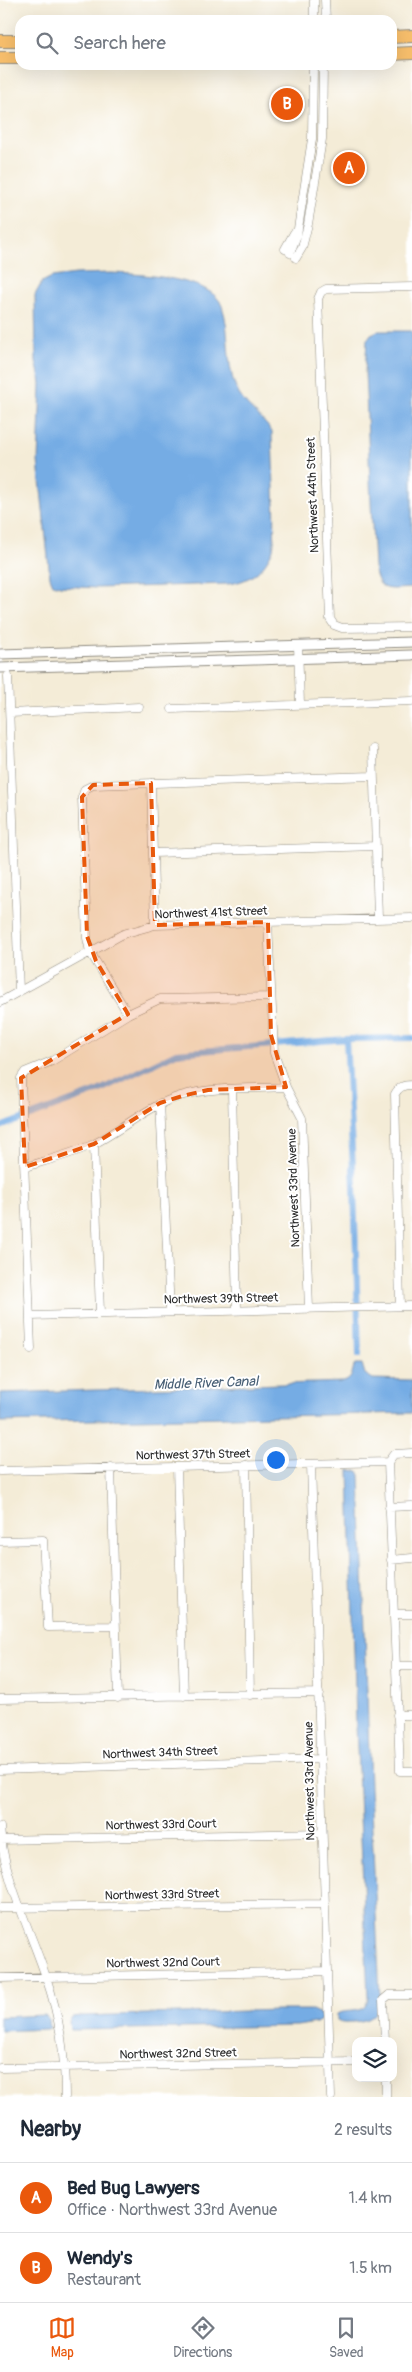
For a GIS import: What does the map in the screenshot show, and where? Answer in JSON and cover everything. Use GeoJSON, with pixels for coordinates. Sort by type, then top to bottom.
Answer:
{"type":"FeatureCollection","features":[{"type":"Feature","properties":{"kind":"highway"},"geometry":{"type":"LineString","coordinates":[[397,37],[412,36]]}},
{"type":"Feature","properties":{"kind":"highway"},"geometry":{"type":"LineString","coordinates":[[0,41],[15,40]]}},
{"type":"Feature","properties":{"kind":"highway"},"geometry":{"type":"LineString","coordinates":[[397,54],[412,53]]}},
{"type":"Feature","properties":{"kind":"highway"},"geometry":{"type":"LineString","coordinates":[[0,58],[15,58]]}},
{"type":"Feature","properties":{"kind":"street"},"geometry":{"type":"LineString","coordinates":[[314,0],[314,15]]}},
{"type":"Feature","properties":{"kind":"street"},"geometry":{"type":"LineString","coordinates":[[325,0],[326,15]]}},
{"type":"Feature","properties":{"kind":"street"},"geometry":{"type":"LineString","coordinates":[[313,70],[312,139],[296,234],[290,253],[302,248],[308,224],[322,139],[323,70]]}},
{"type":"Feature","properties":{"kind":"street","name":"Northwest 44th Street"},"geometry":{"type":"LineString","coordinates":[[412,287],[326,289],[321,292],[318,299],[330,619],[334,625],[342,628],[412,627]]}},
{"type":"Feature","properties":{"kind":"street"},"geometry":{"type":"LineString","coordinates":[[0,654],[412,642]]}},
{"type":"Feature","properties":{"kind":"street"},"geometry":{"type":"LineString","coordinates":[[298,645],[300,704]]}},
{"type":"Feature","properties":{"kind":"street"},"geometry":{"type":"LineString","coordinates":[[11,653],[10,713],[19,992]]}},
{"type":"Feature","properties":{"kind":"street"},"geometry":{"type":"LineString","coordinates":[[0,668],[10,672],[298,658],[412,655]]}},
{"type":"Feature","properties":{"kind":"street"},"geometry":{"type":"LineString","coordinates":[[172,709],[412,701]]}},
{"type":"Feature","properties":{"kind":"street"},"geometry":{"type":"LineString","coordinates":[[10,713],[139,707]]}},
{"type":"Feature","properties":{"kind":"street"},"geometry":{"type":"LineString","coordinates":[[373,749],[378,918]]}},
{"type":"Feature","properties":{"kind":"street"},"geometry":{"type":"LineString","coordinates":[[128,1014],[90,952],[87,936],[82,797],[85,789],[93,784],[373,776]]}},
{"type":"Feature","properties":{"kind":"street"},"geometry":{"type":"LineString","coordinates":[[151,783],[155,925]]}},
{"type":"Feature","properties":{"kind":"street"},"geometry":{"type":"LineString","coordinates":[[154,853],[376,846]]}},
{"type":"Feature","properties":{"kind":"street","name":"Northwest 41st Street"},"geometry":{"type":"LineString","coordinates":[[0,1002],[122,934],[155,925],[412,918]]}},
{"type":"Feature","properties":{"kind":"street","name":"Northwest 33rd Avenue"},"geometry":{"type":"LineString","coordinates":[[268,922],[271,1035],[274,1054],[286,1087],[302,1118],[309,1309]]}},
{"type":"Feature","properties":{"kind":"street"},"geometry":{"type":"LineString","coordinates":[[31,1349],[21,1078],[25,1072],[52,1061],[128,1014],[160,998],[270,997]]}},
{"type":"Feature","properties":{"kind":"street"},"geometry":{"type":"LineString","coordinates":[[400,1306],[395,1094],[398,1089],[405,1085],[412,1085]]}},
{"type":"Feature","properties":{"kind":"street"},"geometry":{"type":"LineString","coordinates":[[25,1167],[61,1157],[94,1144],[160,1103],[208,1090],[286,1087]]}},
{"type":"Feature","properties":{"kind":"street"},"geometry":{"type":"LineString","coordinates":[[232,1090],[237,1309]]}},
{"type":"Feature","properties":{"kind":"street"},"geometry":{"type":"LineString","coordinates":[[160,1103],[170,1311]]}},
{"type":"Feature","properties":{"kind":"street"},"geometry":{"type":"LineString","coordinates":[[94,1144],[100,1313]]}},
{"type":"Feature","properties":{"kind":"street","name":"Northwest 39th Street"},"geometry":{"type":"LineString","coordinates":[[30,1316],[237,1309],[412,1306]]}},
{"type":"Feature","properties":{"kind":"street","name":"Northwest 37th Street"},"geometry":{"type":"LineString","coordinates":[[0,1471],[388,1462],[394,1454],[412,1453]]}},
{"type":"Feature","properties":{"kind":"street"},"geometry":{"type":"LineString","coordinates":[[388,1462],[400,1771],[412,1771]]}},
{"type":"Feature","properties":{"kind":"street","name":"Northwest 33rd Avenue"},"geometry":{"type":"LineString","coordinates":[[311,1464],[320,1693],[322,1832],[331,2097]]}},
{"type":"Feature","properties":{"kind":"street"},"geometry":{"type":"LineString","coordinates":[[246,1466],[250,1694]]}},
{"type":"Feature","properties":{"kind":"street"},"geometry":{"type":"LineString","coordinates":[[177,1467],[184,1696]]}},
{"type":"Feature","properties":{"kind":"street"},"geometry":{"type":"LineString","coordinates":[[111,1468],[118,1698]]}},
{"type":"Feature","properties":{"kind":"street"},"geometry":{"type":"LineString","coordinates":[[389,1507],[412,1506]]}},
{"type":"Feature","properties":{"kind":"street"},"geometry":{"type":"LineString","coordinates":[[0,1541],[43,1540],[48,1627],[115,1626]]}},
{"type":"Feature","properties":{"kind":"street"},"geometry":{"type":"LineString","coordinates":[[391,1560],[412,1558]]}},
{"type":"Feature","properties":{"kind":"street"},"geometry":{"type":"LineString","coordinates":[[394,1614],[412,1614]]}},
{"type":"Feature","properties":{"kind":"street"},"geometry":{"type":"LineString","coordinates":[[396,1666],[412,1666]]}},
{"type":"Feature","properties":{"kind":"street"},"geometry":{"type":"LineString","coordinates":[[0,1699],[320,1693]]}},
{"type":"Feature","properties":{"kind":"street"},"geometry":{"type":"LineString","coordinates":[[398,1715],[412,1715]]}},
{"type":"Feature","properties":{"kind":"street","name":"Northwest 34th Street"},"geometry":{"type":"LineString","coordinates":[[0,1770],[321,1760]]}},
{"type":"Feature","properties":{"kind":"street"},"geometry":{"type":"LineString","coordinates":[[0,1827],[0,1840],[20,1908],[46,1977],[62,2033],[66,2097]]}},
{"type":"Feature","properties":{"kind":"street","name":"Northwest 33rd Court"},"geometry":{"type":"LineString","coordinates":[[0,1840],[322,1832]]}},
{"type":"Feature","properties":{"kind":"street","name":"Northwest 33rd Street"},"geometry":{"type":"LineString","coordinates":[[0,1908],[325,1904]]}},
{"type":"Feature","properties":{"kind":"street","name":"Northwest 32nd Court"},"geometry":{"type":"LineString","coordinates":[[0,1978],[327,1971]]}},
{"type":"Feature","properties":{"kind":"street"},"geometry":{"type":"LineString","coordinates":[[385,2037],[383,2000],[389,1995],[412,1995]]}},
{"type":"Feature","properties":{"kind":"street","name":"Northwest 32nd Street"},"geometry":{"type":"LineString","coordinates":[[0,2068],[352,2062]]}},
{"type":"Feature","properties":{"kind":"street"},"geometry":{"type":"LineString","coordinates":[[386,2082],[386,2097]]}},
{"type":"Feature","properties":{"kind":"highlighted area"},"geometry":{"type":"Polygon","coordinates":[[[151,783],[155,925],[268,922],[271,1035],[286,1087],[208,1090],[182,1096],[160,1103],[94,1144],[25,1167],[21,1078],[128,1014],[96,961],[87,936],[82,797],[93,785],[151,783]]]}},
{"type":"Feature","properties":{"kind":"water"},"geometry":{"type":"Polygon","coordinates":[[[111,273],[155,276],[190,283],[216,296],[222,306],[225,316],[230,368],[236,388],[243,400],[272,432],[275,514],[274,544],[272,552],[264,565],[255,574],[243,581],[228,584],[97,588],[60,586],[53,584],[50,577],[38,461],[41,383],[36,361],[35,295],[42,282],[52,277],[111,273]]]}},
{"type":"Feature","properties":{"kind":"water"},"geometry":{"type":"Polygon","coordinates":[[[378,331],[412,331],[412,588],[391,589],[382,586],[376,576],[374,567],[365,372],[367,340],[371,334],[378,331]]]}},
{"type":"Feature","properties":{"kind":"water"},"geometry":{"type":"Polygon","coordinates":[[[355,1364],[362,1364],[365,1374],[373,1379],[412,1380],[412,1413],[0,1422],[0,1393],[344,1382],[351,1377],[355,1364]]]}},
{"type":"Feature","properties":{"kind":"water"},"geometry":{"type":"Polygon","coordinates":[[[349,1470],[358,1471],[360,1475],[370,1787],[380,1998],[378,2009],[372,2016],[359,2021],[341,2022],[337,2020],[337,2014],[361,2009],[367,2003],[368,1997],[356,1725],[349,1470]]]}},
{"type":"Feature","properties":{"kind":"water"},"geometry":{"type":"Polygon","coordinates":[[[312,2010],[321,2014],[321,2020],[316,2023],[297,2026],[70,2030],[69,2021],[72,2017],[81,2016],[312,2010]]]}},
{"type":"Feature","properties":{"kind":"water"},"geometry":{"type":"Polygon","coordinates":[[[44,2015],[49,2019],[50,2028],[0,2031],[0,2017],[44,2015]]]}},
{"type":"Feature","properties":{"kind":"waterway"},"geometry":{"type":"LineString","coordinates":[[346,1039],[412,1038]]}},
{"type":"Feature","properties":{"kind":"waterway"},"geometry":{"type":"LineString","coordinates":[[0,1127],[98,1091],[176,1053],[346,1039],[354,1186],[359,1355]]}},
{"type":"Feature","properties":{"kind":"place","name":"Wendy's"},"geometry":{"type":"Point","coordinates":[287,104]}},
{"type":"Feature","properties":{"kind":"place","name":"Bed Bug Lawyers"},"geometry":{"type":"Point","coordinates":[349,168]}},
{"type":"Feature","properties":{"kind":"water label","name":"Middle River Canal"},"geometry":{"type":"Point","coordinates":[206,1383]}}]}
